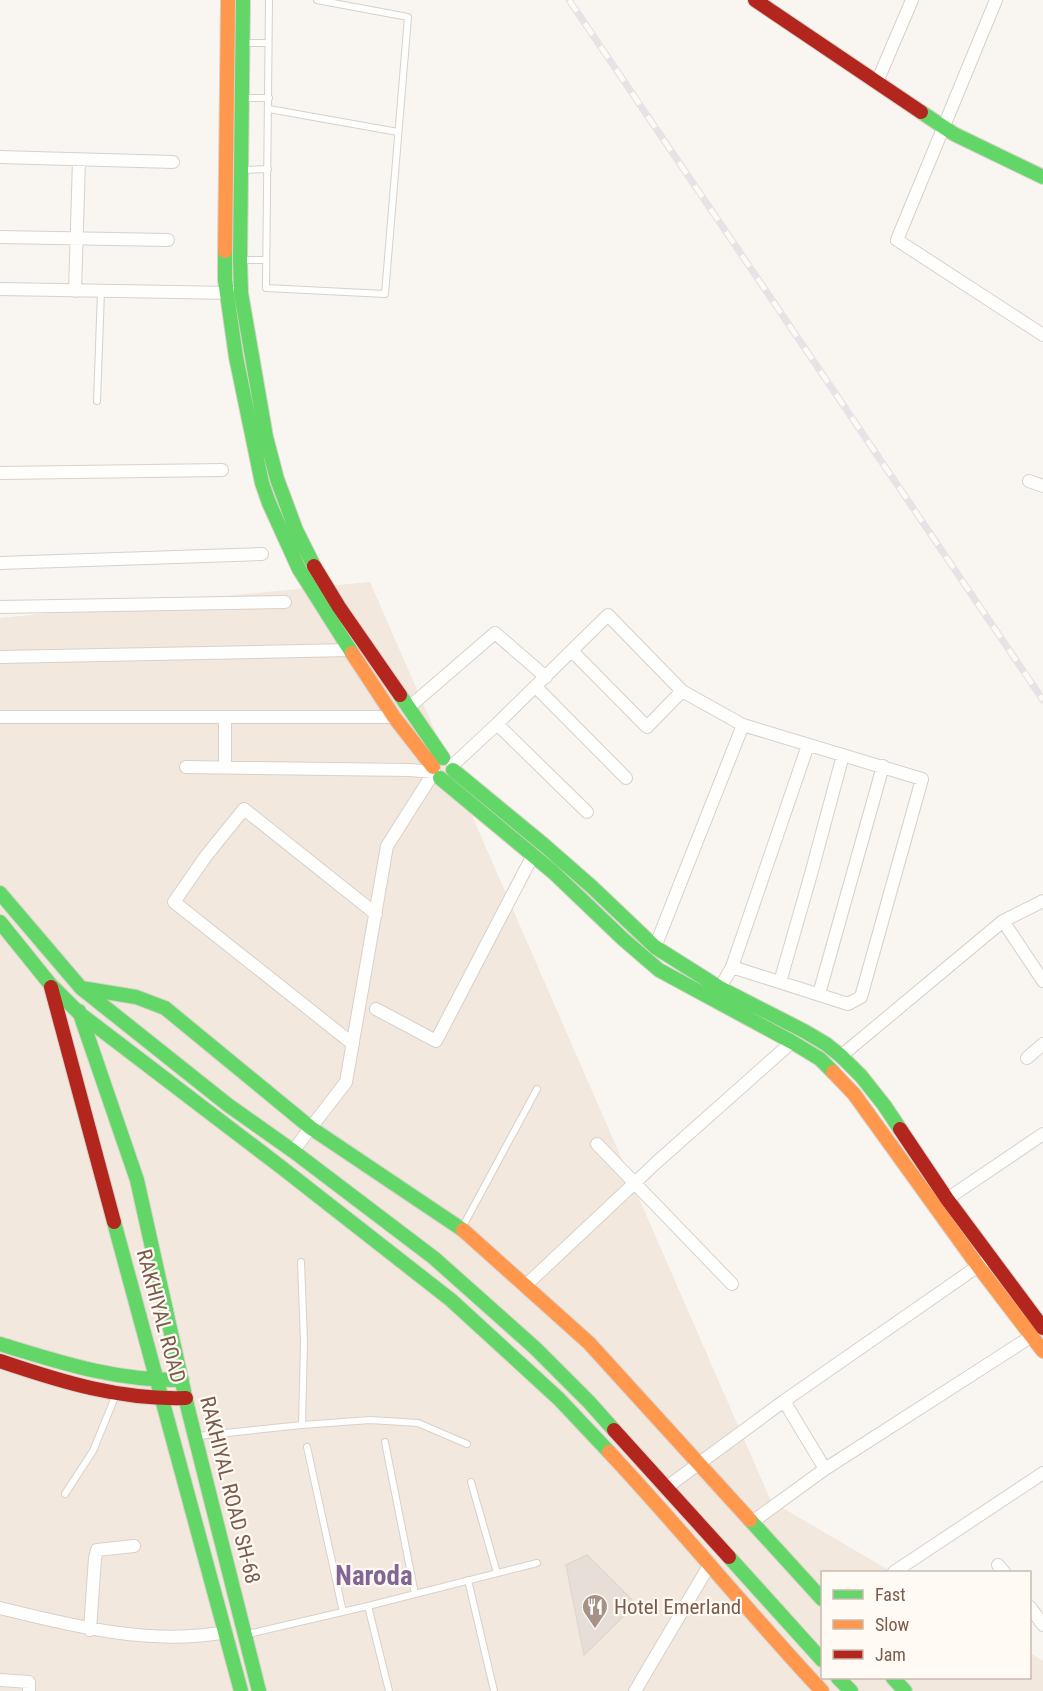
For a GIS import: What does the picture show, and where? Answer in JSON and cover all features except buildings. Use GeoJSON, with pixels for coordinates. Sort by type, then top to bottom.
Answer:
{"type":"FeatureCollection","features":[{"type":"Feature","properties":{"kind":"street"},"geometry":{"type":"LineString","coordinates":[[228,0],[226,293],[238,369],[259,472],[269,503],[299,570],[394,717],[533,855],[659,970],[792,1042],[820,1059],[842,1079],[1038,1332],[1043,1351]]}},
{"type":"Feature","properties":{"kind":"street"},"geometry":{"type":"LineString","coordinates":[[243,0],[241,293],[266,437],[277,479],[296,530],[315,567],[339,607],[408,708],[443,768],[544,845],[655,947],[720,988],[804,1031],[841,1056],[861,1076],[884,1105],[947,1199],[984,1262]]}},
{"type":"Feature","properties":{"kind":"street"},"geometry":{"type":"LineString","coordinates":[[877,82],[912,0]]}},
{"type":"Feature","properties":{"kind":"street"},"geometry":{"type":"LineString","coordinates":[[996,0],[897,240],[1043,335]]}},
{"type":"Feature","properties":{"kind":"street"},"geometry":{"type":"LineString","coordinates":[[760,2],[954,134],[1043,177]]}},
{"type":"Feature","properties":{"kind":"street"},"geometry":{"type":"LineString","coordinates":[[0,157],[173,162]]}},
{"type":"Feature","properties":{"kind":"street"},"geometry":{"type":"LineString","coordinates":[[75,291],[79,160]]}},
{"type":"Feature","properties":{"kind":"street"},"geometry":{"type":"LineString","coordinates":[[0,237],[168,240]]}},
{"type":"Feature","properties":{"kind":"street"},"geometry":{"type":"LineString","coordinates":[[0,289],[241,293]]}},
{"type":"Feature","properties":{"kind":"street"},"geometry":{"type":"LineString","coordinates":[[0,473],[222,470]]}},
{"type":"Feature","properties":{"kind":"street"},"geometry":{"type":"LineString","coordinates":[[1029,481],[1043,486]]}},
{"type":"Feature","properties":{"kind":"street"},"geometry":{"type":"LineString","coordinates":[[290,552],[304,545]]}},
{"type":"Feature","properties":{"kind":"street"},"geometry":{"type":"LineString","coordinates":[[0,562],[261,554]]}},
{"type":"Feature","properties":{"kind":"street"},"geometry":{"type":"LineString","coordinates":[[0,607],[285,602]]}},
{"type":"Feature","properties":{"kind":"street"},"geometry":{"type":"LineString","coordinates":[[293,1151],[346,1082],[387,846],[443,768],[497,724],[608,615],[682,691],[743,725],[922,778],[861,997],[848,1004],[732,967]]}},
{"type":"Feature","properties":{"kind":"street"},"geometry":{"type":"LineString","coordinates":[[408,708],[495,633],[546,677]]}},
{"type":"Feature","properties":{"kind":"street"},"geometry":{"type":"LineString","coordinates":[[0,657],[350,650]]}},
{"type":"Feature","properties":{"kind":"street"},"geometry":{"type":"LineString","coordinates":[[572,651],[647,727],[682,691]]}},
{"type":"Feature","properties":{"kind":"street"},"geometry":{"type":"LineString","coordinates":[[536,687],[626,778]]}},
{"type":"Feature","properties":{"kind":"street"},"geometry":{"type":"LineString","coordinates":[[0,717],[394,717]]}},
{"type":"Feature","properties":{"kind":"street"},"geometry":{"type":"LineString","coordinates":[[225,717],[225,767]]}},
{"type":"Feature","properties":{"kind":"street"},"geometry":{"type":"LineString","coordinates":[[497,724],[587,812]]}},
{"type":"Feature","properties":{"kind":"street"},"geometry":{"type":"LineString","coordinates":[[655,947],[743,725]]}},
{"type":"Feature","properties":{"kind":"street"},"geometry":{"type":"LineString","coordinates":[[720,988],[732,967],[808,745]]}},
{"type":"Feature","properties":{"kind":"street"},"geometry":{"type":"LineString","coordinates":[[780,982],[843,755]]}},
{"type":"Feature","properties":{"kind":"street"},"geometry":{"type":"LineString","coordinates":[[819,994],[883,766]]}},
{"type":"Feature","properties":{"kind":"street"},"geometry":{"type":"LineString","coordinates":[[186,767],[398,770],[443,768]]}},
{"type":"Feature","properties":{"kind":"street"},"geometry":{"type":"LineString","coordinates":[[353,1044],[174,902],[206,856],[244,809],[376,914]]}},
{"type":"Feature","properties":{"kind":"street"},"geometry":{"type":"LineString","coordinates":[[376,1009],[436,1041],[533,855]]}},
{"type":"Feature","properties":{"kind":"street"},"geometry":{"type":"LineString","coordinates":[[0,893],[81,988],[228,1105],[293,1151],[434,1258],[536,1348],[667,1487],[821,1659]]}},
{"type":"Feature","properties":{"kind":"street"},"geometry":{"type":"LineString","coordinates":[[841,1056],[1003,921],[1043,901]]}},
{"type":"Feature","properties":{"kind":"street"},"geometry":{"type":"LineString","coordinates":[[1003,921],[1043,981]]}},
{"type":"Feature","properties":{"kind":"street"},"geometry":{"type":"LineString","coordinates":[[0,922],[50,984],[79,1013],[451,1300],[559,1399],[613,1455],[822,1691]]}},
{"type":"Feature","properties":{"kind":"street","name":"RAKHIYAL ROAD"},"geometry":{"type":"LineString","coordinates":[[50,951],[50,984],[241,1691]]}},
{"type":"Feature","properties":{"kind":"street"},"geometry":{"type":"LineString","coordinates":[[81,988],[136,997],[165,1008],[311,1128],[462,1229],[589,1343],[821,1598]]}},
{"type":"Feature","properties":{"kind":"street","name":"RAKHIYAL ROAD SH-68"},"geometry":{"type":"LineString","coordinates":[[81,988],[79,1013],[137,1180],[195,1436],[259,1691]]}},
{"type":"Feature","properties":{"kind":"street"},"geometry":{"type":"LineString","coordinates":[[525,1286],[634,1183],[792,1042]]}},
{"type":"Feature","properties":{"kind":"street"},"geometry":{"type":"LineString","coordinates":[[1027,1058],[1043,1044]]}},
{"type":"Feature","properties":{"kind":"street"},"geometry":{"type":"LineString","coordinates":[[947,1199],[1043,1134]]}},
{"type":"Feature","properties":{"kind":"street"},"geometry":{"type":"LineString","coordinates":[[597,1144],[732,1284]]}},
{"type":"Feature","properties":{"kind":"street"},"geometry":{"type":"LineString","coordinates":[[667,1487],[784,1401],[984,1262]]}},
{"type":"Feature","properties":{"kind":"street"},"geometry":{"type":"LineString","coordinates":[[752,1522],[825,1469],[1038,1332]]}},
{"type":"Feature","properties":{"kind":"street"},"geometry":{"type":"LineString","coordinates":[[0,1344],[90,1371],[124,1378],[157,1381],[182,1380]]}},
{"type":"Feature","properties":{"kind":"street"},"geometry":{"type":"LineString","coordinates":[[0,1361],[83,1387],[117,1394],[162,1400],[186,1398]]}},
{"type":"Feature","properties":{"kind":"street"},"geometry":{"type":"LineString","coordinates":[[784,1401],[825,1469]]}},
{"type":"Feature","properties":{"kind":"street"},"geometry":{"type":"LineString","coordinates":[[896,1571],[1043,1473]]}},
{"type":"Feature","properties":{"kind":"street"},"geometry":{"type":"LineString","coordinates":[[90,1630],[95,1558],[98,1550],[134,1546]]}},
{"type":"Feature","properties":{"kind":"street"},"geometry":{"type":"LineString","coordinates":[[635,1691],[710,1564]]}},
{"type":"Feature","properties":{"kind":"street"},"geometry":{"type":"LineString","coordinates":[[0,1608],[90,1630],[155,1636],[205,1636],[226,1632]]}},
{"type":"Feature","properties":{"kind":"street"},"geometry":{"type":"LineString","coordinates":[[1031,1610],[1043,1625]]}},
{"type":"Feature","properties":{"kind":"street"},"geometry":{"type":"LineString","coordinates":[[840,1679],[851,1691]]}},
{"type":"Feature","properties":{"kind":"street"},"geometry":{"type":"LineString","coordinates":[[895,1679],[905,1691]]}},
{"type":"Feature","properties":{"kind":"street"},"geometry":{"type":"LineString","coordinates":[[0,1680],[29,1682],[29,1691]]}},
{"type":"Feature","properties":{"kind":"lane"},"geometry":{"type":"LineString","coordinates":[[269,0],[266,288],[385,294],[408,17],[317,0]]}},
{"type":"Feature","properties":{"kind":"lane"},"geometry":{"type":"LineString","coordinates":[[242,43],[268,43]]}},
{"type":"Feature","properties":{"kind":"lane"},"geometry":{"type":"LineString","coordinates":[[242,98],[269,98]]}},
{"type":"Feature","properties":{"kind":"lane"},"geometry":{"type":"LineString","coordinates":[[268,109],[398,132]]}},
{"type":"Feature","properties":{"kind":"lane"},"geometry":{"type":"LineString","coordinates":[[241,171],[268,169]]}},
{"type":"Feature","properties":{"kind":"lane"},"geometry":{"type":"LineString","coordinates":[[240,260],[266,260]]}},
{"type":"Feature","properties":{"kind":"lane"},"geometry":{"type":"LineString","coordinates":[[97,401],[102,292]]}},
{"type":"Feature","properties":{"kind":"lane"},"geometry":{"type":"LineString","coordinates":[[462,1229],[537,1089]]}},
{"type":"Feature","properties":{"kind":"lane"},"geometry":{"type":"LineString","coordinates":[[301,1262],[304,1342],[302,1425]]}},
{"type":"Feature","properties":{"kind":"lane"},"geometry":{"type":"LineString","coordinates":[[65,1494],[93,1451],[124,1378]]}},
{"type":"Feature","properties":{"kind":"lane"},"geometry":{"type":"LineString","coordinates":[[195,1436],[370,1420],[418,1423],[467,1444]]}},
{"type":"Feature","properties":{"kind":"lane"},"geometry":{"type":"LineString","coordinates":[[385,1442],[415,1594]]}},
{"type":"Feature","properties":{"kind":"lane"},"geometry":{"type":"LineString","coordinates":[[306,1447],[343,1612]]}},
{"type":"Feature","properties":{"kind":"lane"},"geometry":{"type":"LineString","coordinates":[[471,1482],[497,1573]]}},
{"type":"Feature","properties":{"kind":"lane"},"geometry":{"type":"LineString","coordinates":[[245,1635],[537,1563]]}},
{"type":"Feature","properties":{"kind":"lane"},"geometry":{"type":"LineString","coordinates":[[468,1580],[495,1691]]}},
{"type":"Feature","properties":{"kind":"lane"},"geometry":{"type":"LineString","coordinates":[[368,1606],[389,1691]]}},
{"type":"Feature","properties":{"kind":"shaded area"},"geometry":{"type":"Polygon","coordinates":[[[370,582],[771,1501],[890,1571],[821,1571],[821,1679],[1031,1679],[1031,1654],[1043,1661],[1043,1691],[0,1691],[0,618],[370,582]]]}},
{"type":"Feature","properties":{"kind":"railway"},"geometry":{"type":"LineString","coordinates":[[569,0],[1043,700]]}},
{"type":"Feature","properties":{"kind":"traffic: fast"},"geometry":{"type":"LineString","coordinates":[[243,0],[241,293],[266,437],[277,479],[296,530],[314,566]]}},
{"type":"Feature","properties":{"kind":"traffic: fast"},"geometry":{"type":"LineString","coordinates":[[921,112],[954,134],[1043,177]]}},
{"type":"Feature","properties":{"kind":"traffic: fast"},"geometry":{"type":"LineString","coordinates":[[225,251],[225,280],[236,357],[262,483],[299,569],[352,653]]}},
{"type":"Feature","properties":{"kind":"traffic: fast"},"geometry":{"type":"LineString","coordinates":[[400,695],[443,758]]}},
{"type":"Feature","properties":{"kind":"traffic: fast"},"geometry":{"type":"LineString","coordinates":[[453,770],[592,887],[655,947],[720,988],[804,1031],[841,1056],[861,1076],[900,1129]]}},
{"type":"Feature","properties":{"kind":"traffic: fast"},"geometry":{"type":"LineString","coordinates":[[440,778],[553,872],[659,970],[792,1042],[820,1059],[833,1072]]}},
{"type":"Feature","properties":{"kind":"traffic: fast"},"geometry":{"type":"LineString","coordinates":[[0,893],[81,988],[228,1105],[293,1151],[434,1258],[535,1348],[614,1430]]}},
{"type":"Feature","properties":{"kind":"traffic: fast"},"geometry":{"type":"LineString","coordinates":[[0,922],[50,984],[79,1013],[451,1300],[559,1399],[609,1452]]}},
{"type":"Feature","properties":{"kind":"traffic: fast"},"geometry":{"type":"LineString","coordinates":[[81,988],[136,997],[165,1008],[311,1128],[463,1230]]}},
{"type":"Feature","properties":{"kind":"traffic: fast"},"geometry":{"type":"LineString","coordinates":[[79,1011],[137,1180],[188,1409],[259,1691]]}},
{"type":"Feature","properties":{"kind":"traffic: fast"},"geometry":{"type":"LineString","coordinates":[[114,1222],[241,1691]]}},
{"type":"Feature","properties":{"kind":"traffic: fast"},"geometry":{"type":"LineString","coordinates":[[0,1344],[90,1370],[158,1380],[182,1380]]}},
{"type":"Feature","properties":{"kind":"traffic: fast"},"geometry":{"type":"LineString","coordinates":[[750,1520],[821,1598]]}},
{"type":"Feature","properties":{"kind":"traffic: fast"},"geometry":{"type":"LineString","coordinates":[[729,1557],[821,1659]]}},
{"type":"Feature","properties":{"kind":"traffic: fast"},"geometry":{"type":"LineString","coordinates":[[839,1679],[851,1691]]}},
{"type":"Feature","properties":{"kind":"traffic: fast"},"geometry":{"type":"LineString","coordinates":[[894,1679],[905,1691]]}},
{"type":"Feature","properties":{"kind":"traffic: slow"},"geometry":{"type":"LineString","coordinates":[[225,251],[228,0]]}},
{"type":"Feature","properties":{"kind":"traffic: slow"},"geometry":{"type":"LineString","coordinates":[[352,653],[394,717],[433,767]]}},
{"type":"Feature","properties":{"kind":"traffic: slow"},"geometry":{"type":"LineString","coordinates":[[833,1072],[854,1094],[978,1266],[1043,1351]]}},
{"type":"Feature","properties":{"kind":"traffic: slow"},"geometry":{"type":"LineString","coordinates":[[463,1230],[589,1343],[750,1520]]}},
{"type":"Feature","properties":{"kind":"traffic: slow"},"geometry":{"type":"LineString","coordinates":[[609,1452],[822,1691]]}},
{"type":"Feature","properties":{"kind":"traffic: jam"},"geometry":{"type":"LineString","coordinates":[[755,0],[921,112]]}},
{"type":"Feature","properties":{"kind":"traffic: jam"},"geometry":{"type":"LineString","coordinates":[[314,566],[339,607],[400,695]]}},
{"type":"Feature","properties":{"kind":"traffic: jam"},"geometry":{"type":"LineString","coordinates":[[51,987],[114,1222]]}},
{"type":"Feature","properties":{"kind":"traffic: jam"},"geometry":{"type":"LineString","coordinates":[[900,1129],[947,1199],[1043,1328]]}},
{"type":"Feature","properties":{"kind":"traffic: jam"},"geometry":{"type":"LineString","coordinates":[[0,1361],[46,1376],[114,1393],[186,1398]]}},
{"type":"Feature","properties":{"kind":"traffic: jam"},"geometry":{"type":"LineString","coordinates":[[614,1430],[729,1557]]}},
{"type":"Feature","properties":{"kind":"place","name":"Hotel Emerland"},"geometry":{"type":"Point","coordinates":[595,1630]}},
{"type":"Feature","properties":{"kind":"district","name":"Naroda"},"geometry":{"type":"Point","coordinates":[374,1576]}}]}
